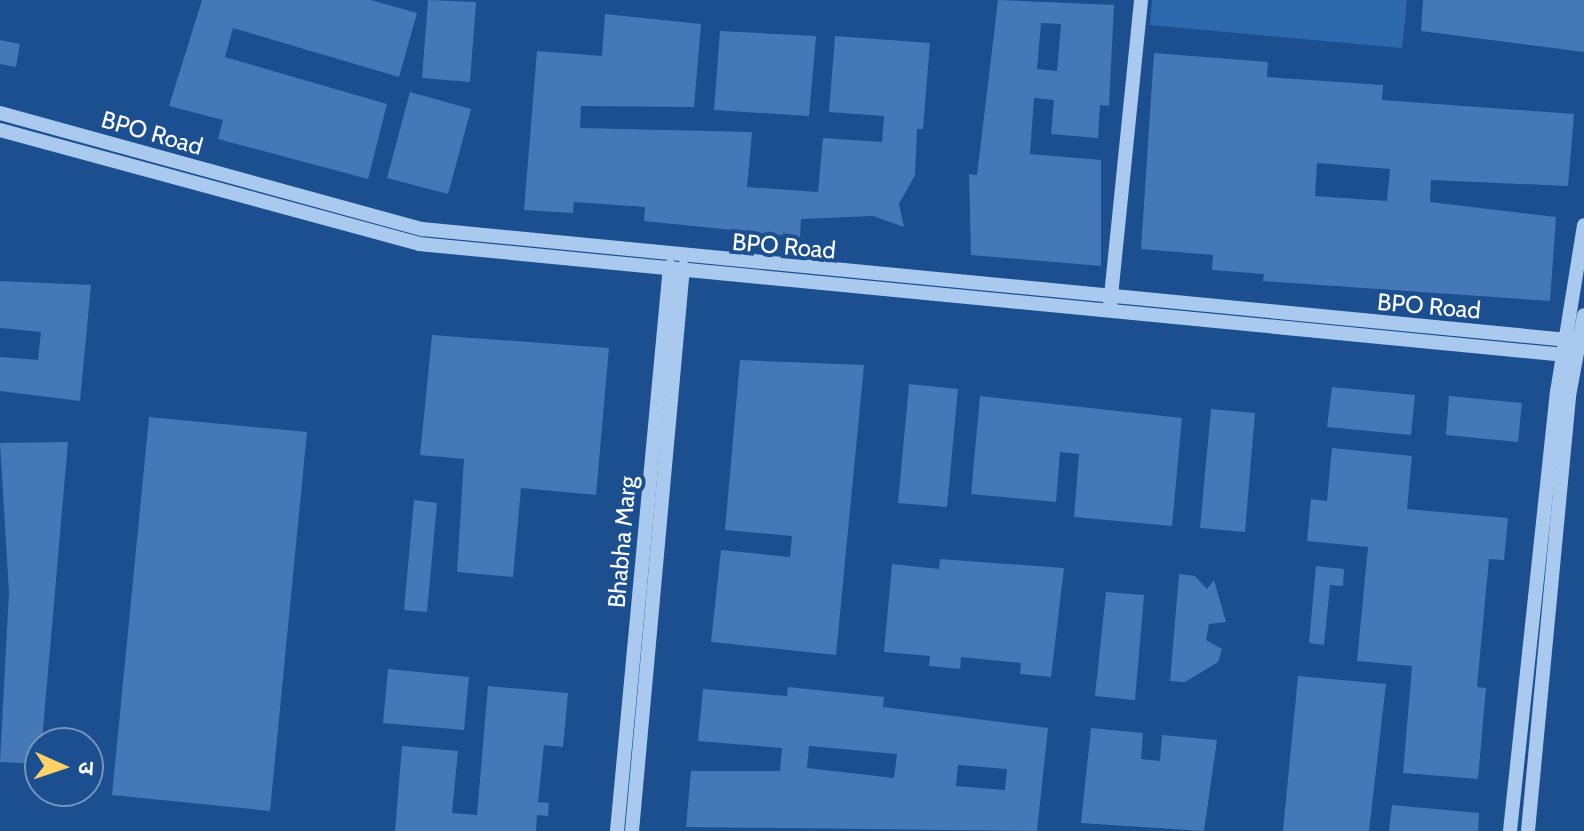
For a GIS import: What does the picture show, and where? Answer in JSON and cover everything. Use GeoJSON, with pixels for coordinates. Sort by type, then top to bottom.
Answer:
{"type":"FeatureCollection","features":[{"type":"Feature","properties":{"kind":"street"},"geometry":{"type":"LineString","coordinates":[[1110,307],[1141,0]]}},
{"type":"Feature","properties":{"kind":"street","name":"BPO Road"},"geometry":{"type":"LineString","coordinates":[[0,113],[422,229],[676,265]]}},
{"type":"Feature","properties":{"kind":"street","name":"BPO Road"},"geometry":{"type":"LineString","coordinates":[[0,130],[419,244],[1571,348]]}},
{"type":"Feature","properties":{"kind":"street"},"geometry":{"type":"LineString","coordinates":[[1528,831],[1584,225]]}},
{"type":"Feature","properties":{"kind":"street","name":"Bhabha Marg"},"geometry":{"type":"LineString","coordinates":[[617,831],[676,265]]}},
{"type":"Feature","properties":{"kind":"street","name":"Bhabha Marg"},"geometry":{"type":"LineString","coordinates":[[632,831],[676,265]]}},
{"type":"Feature","properties":{"kind":"street"},"geometry":{"type":"LineString","coordinates":[[1510,831],[1571,348],[1584,315]]}},
{"type":"Feature","properties":{"kind":"shaded area"},"geometry":{"type":"Polygon","coordinates":[[[1152,0],[1407,0],[1402,48],[1150,25],[1152,0]]]}},
{"type":"Feature","properties":{"kind":"building"},"geometry":{"type":"Polygon","coordinates":[[[202,0],[371,0],[417,13],[399,77],[233,28],[225,57],[387,104],[368,179],[218,139],[223,120],[169,106],[202,0]]]}},
{"type":"Feature","properties":{"kind":"building"},"geometry":{"type":"Polygon","coordinates":[[[428,0],[476,2],[470,82],[422,78],[428,0]]]}},
{"type":"Feature","properties":{"kind":"building"},"geometry":{"type":"Polygon","coordinates":[[[998,0],[1114,5],[1109,106],[1100,105],[1098,138],[1051,134],[1054,100],[1034,98],[1030,154],[1101,160],[1101,266],[971,255],[969,174],[977,175],[998,0]],[[1041,23],[1037,69],[1057,71],[1061,24],[1041,23]]]}},
{"type":"Feature","properties":{"kind":"building"},"geometry":{"type":"Polygon","coordinates":[[[1423,0],[1584,0],[1584,52],[1421,31],[1423,0]]]}},
{"type":"Feature","properties":{"kind":"building"},"geometry":{"type":"Polygon","coordinates":[[[605,14],[701,24],[694,107],[581,106],[580,128],[752,132],[747,187],[818,192],[823,138],[882,142],[884,116],[829,112],[835,36],[930,43],[923,129],[917,129],[915,175],[899,204],[904,227],[873,216],[801,219],[800,237],[644,221],[645,207],[574,202],[573,213],[524,210],[537,51],[602,56],[605,14]]]}},
{"type":"Feature","properties":{"kind":"building"},"geometry":{"type":"Polygon","coordinates":[[[720,31],[816,36],[809,116],[714,110],[720,31]]]}},
{"type":"Feature","properties":{"kind":"building"},"geometry":{"type":"Polygon","coordinates":[[[0,40],[20,44],[16,67],[0,64],[0,40]]]}},
{"type":"Feature","properties":{"kind":"building"},"geometry":{"type":"Polygon","coordinates":[[[1154,53],[1268,62],[1267,77],[1383,85],[1382,100],[1574,114],[1568,186],[1431,180],[1430,202],[1556,217],[1550,301],[1263,281],[1264,274],[1212,270],[1213,255],[1141,249],[1154,53]],[[1317,163],[1315,196],[1387,201],[1390,169],[1317,163]]]}},
{"type":"Feature","properties":{"kind":"building"},"geometry":{"type":"Polygon","coordinates":[[[410,92],[471,109],[448,194],[387,178],[410,92]]]}},
{"type":"Feature","properties":{"kind":"building"},"geometry":{"type":"Polygon","coordinates":[[[0,281],[91,285],[80,401],[0,391],[0,357],[38,360],[41,332],[0,328],[0,281]]]}},
{"type":"Feature","properties":{"kind":"building"},"geometry":{"type":"Polygon","coordinates":[[[432,335],[609,348],[596,495],[521,488],[513,577],[457,572],[464,459],[420,455],[432,335]]]}},
{"type":"Feature","properties":{"kind":"building"},"geometry":{"type":"Polygon","coordinates":[[[740,360],[864,365],[836,655],[711,642],[721,550],[790,557],[792,536],[725,530],[740,360]]]}},
{"type":"Feature","properties":{"kind":"building"},"geometry":{"type":"Polygon","coordinates":[[[909,384],[958,389],[947,507],[898,503],[909,384]]]}},
{"type":"Feature","properties":{"kind":"building"},"geometry":{"type":"Polygon","coordinates":[[[1332,387],[1415,395],[1411,435],[1327,427],[1332,387]]]}},
{"type":"Feature","properties":{"kind":"building"},"geometry":{"type":"Polygon","coordinates":[[[980,396],[1182,418],[1172,526],[1074,517],[1079,454],[1060,452],[1056,502],[971,494],[980,396]]]}},
{"type":"Feature","properties":{"kind":"building"},"geometry":{"type":"Polygon","coordinates":[[[1449,396],[1522,403],[1518,442],[1446,435],[1449,396]]]}},
{"type":"Feature","properties":{"kind":"building"},"geometry":{"type":"Polygon","coordinates":[[[1211,409],[1255,413],[1245,532],[1200,528],[1211,409]]]}},
{"type":"Feature","properties":{"kind":"building"},"geometry":{"type":"Polygon","coordinates":[[[149,417],[307,432],[270,811],[112,795],[149,417]]]}},
{"type":"Feature","properties":{"kind":"building"},"geometry":{"type":"Polygon","coordinates":[[[68,442],[43,727],[24,727],[24,763],[0,762],[9,592],[0,443],[68,442]]]}},
{"type":"Feature","properties":{"kind":"building"},"geometry":{"type":"Polygon","coordinates":[[[1332,448],[1412,456],[1407,509],[1508,518],[1504,560],[1489,559],[1477,687],[1486,688],[1478,779],[1403,773],[1412,666],[1357,661],[1368,547],[1307,541],[1311,499],[1327,501],[1332,448]]]}},
{"type":"Feature","properties":{"kind":"building"},"geometry":{"type":"Polygon","coordinates":[[[414,500],[437,503],[427,612],[404,610],[414,500]]]}},
{"type":"Feature","properties":{"kind":"building"},"geometry":{"type":"Polygon","coordinates":[[[940,559],[1064,568],[1051,677],[1020,674],[1021,663],[961,657],[960,669],[929,666],[930,656],[884,652],[892,564],[939,569],[940,559]]]}},
{"type":"Feature","properties":{"kind":"building"},"geometry":{"type":"Polygon","coordinates":[[[1316,566],[1344,569],[1343,586],[1330,585],[1324,645],[1309,643],[1316,566]]]}},
{"type":"Feature","properties":{"kind":"building"},"geometry":{"type":"Polygon","coordinates":[[[1179,574],[1195,576],[1207,589],[1214,580],[1226,622],[1209,624],[1206,640],[1222,649],[1218,662],[1185,682],[1170,681],[1179,574]]]}},
{"type":"Feature","properties":{"kind":"building"},"geometry":{"type":"Polygon","coordinates":[[[1106,592],[1144,595],[1135,700],[1095,696],[1106,592]]]}},
{"type":"Feature","properties":{"kind":"building"},"geometry":{"type":"Polygon","coordinates":[[[388,669],[469,677],[464,730],[383,723],[388,669]]]}},
{"type":"Feature","properties":{"kind":"building"},"geometry":{"type":"Polygon","coordinates":[[[1298,676],[1386,684],[1369,831],[1283,831],[1298,676]]]}},
{"type":"Feature","properties":{"kind":"building"},"geometry":{"type":"Polygon","coordinates":[[[488,686],[568,693],[563,747],[544,745],[538,802],[549,803],[548,816],[537,815],[536,831],[395,831],[402,746],[458,751],[452,813],[477,815],[488,686]]]}},
{"type":"Feature","properties":{"kind":"building"},"geometry":{"type":"Polygon","coordinates":[[[788,687],[884,697],[883,707],[1048,728],[1037,831],[686,827],[691,771],[780,771],[782,748],[698,741],[703,689],[787,696],[788,687]],[[809,746],[807,768],[894,778],[897,754],[809,746]],[[958,765],[956,786],[1005,790],[1007,769],[958,765]]]}},
{"type":"Feature","properties":{"kind":"building"},"geometry":{"type":"Polygon","coordinates":[[[1091,728],[1143,733],[1141,759],[1160,761],[1162,735],[1217,740],[1204,831],[1081,823],[1091,728]]]}},
{"type":"Feature","properties":{"kind":"building"},"geometry":{"type":"Polygon","coordinates":[[[1392,805],[1479,813],[1478,831],[1389,831],[1392,805]]]}}]}
